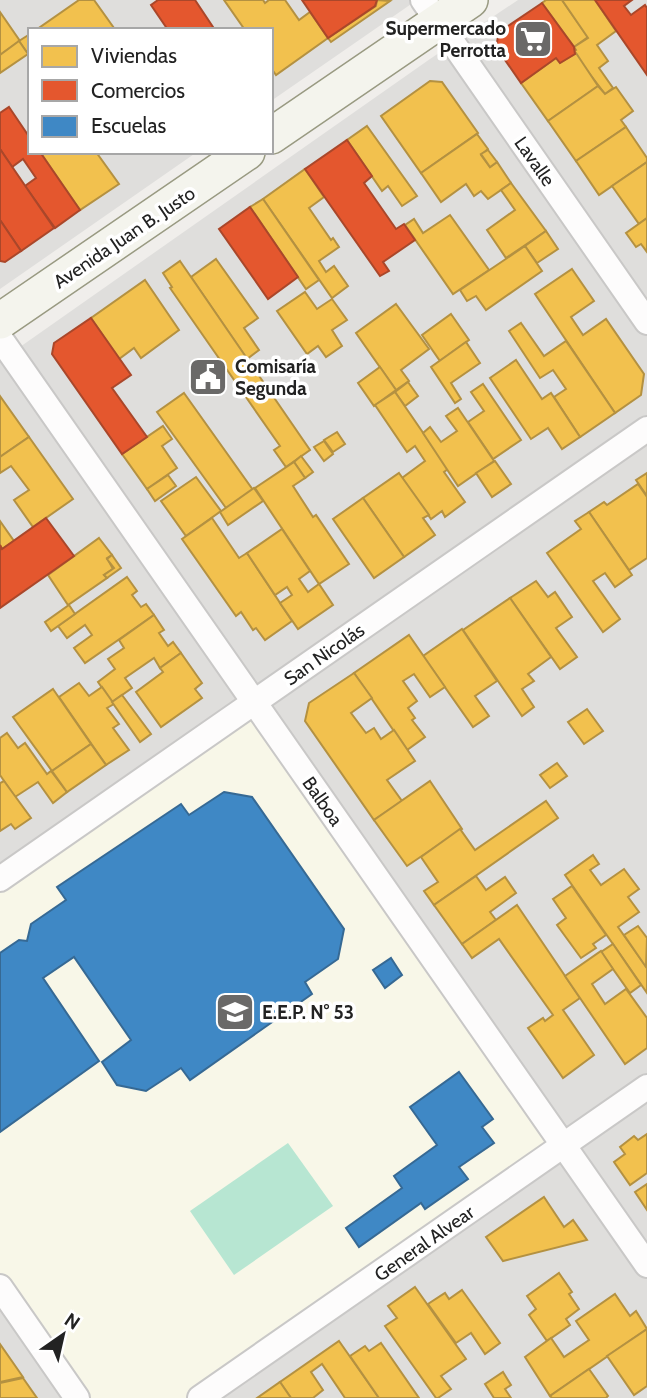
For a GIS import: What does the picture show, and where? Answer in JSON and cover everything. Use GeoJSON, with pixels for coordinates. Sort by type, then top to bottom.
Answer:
{"type":"FeatureCollection","features":[{"type":"Feature","properties":{"kind":"main road"},"geometry":{"type":"LineString","coordinates":[[273,134],[431,11],[470,0]]}},
{"type":"Feature","properties":{"kind":"main road","name":"Avenida Juan B. Justo"},"geometry":{"type":"LineString","coordinates":[[0,321],[244,154]]}},
{"type":"Feature","properties":{"kind":"street","name":"Lavalle"},"geometry":{"type":"LineString","coordinates":[[431,11],[647,322]]}},
{"type":"Feature","properties":{"kind":"street","name":"Balboa"},"geometry":{"type":"LineString","coordinates":[[0,338],[647,1265]]}},
{"type":"Feature","properties":{"kind":"street","name":"San Nicolás"},"geometry":{"type":"LineString","coordinates":[[0,879],[647,429]]}},
{"type":"Feature","properties":{"kind":"street","name":"General Alvear"},"geometry":{"type":"LineString","coordinates":[[200,1398],[647,1087]]}},
{"type":"Feature","properties":{"kind":"street"},"geometry":{"type":"LineString","coordinates":[[0,1287],[77,1398]]}},
{"type":"Feature","properties":{"kind":"shaded area"},"geometry":{"type":"Polygon","coordinates":[[[0,0],[417,0],[273,100],[273,28],[28,28],[28,154],[194,154],[0,289],[0,0]]]}},
{"type":"Feature","properties":{"kind":"shaded area"},"geometry":{"type":"Polygon","coordinates":[[[518,0],[647,0],[647,1398],[0,1398],[0,361],[518,0]]]}},
{"type":"Feature","properties":{"kind":"shaded area","name":"E.E.P. N° 53"},"geometry":{"type":"Polygon","coordinates":[[[254,702],[564,1145],[200,1398],[77,1398],[0,1287],[0,879],[254,702]]]}},
{"type":"Feature","properties":{"kind":"green space"},"geometry":{"type":"Polygon","coordinates":[[[288,1143],[333,1206],[234,1275],[190,1211],[288,1143]]]}},
{"type":"Feature","properties":{"kind":"building: Viviendas"},"geometry":{"type":"Polygon","coordinates":[[[79,0],[94,0],[114,28],[39,28],[79,0]]]}},
{"type":"Feature","properties":{"kind":"building: Viviendas"},"geometry":{"type":"Polygon","coordinates":[[[224,0],[263,0],[265,3],[269,0],[285,0],[299,20],[310,12],[328,38],[276,75],[273,71],[273,28],[244,28],[224,0]]]}},
{"type":"Feature","properties":{"kind":"building: Viviendas"},"geometry":{"type":"Polygon","coordinates":[[[377,0],[390,1],[331,42],[328,38],[376,6],[377,0]]]}},
{"type":"Feature","properties":{"kind":"building: Viviendas"},"geometry":{"type":"Polygon","coordinates":[[[546,0],[562,0],[588,37],[574,47],[542,3],[546,0]]]}},
{"type":"Feature","properties":{"kind":"building: Viviendas"},"geometry":{"type":"Polygon","coordinates":[[[562,0],[595,0],[616,31],[597,45],[608,61],[599,68],[613,88],[605,94],[573,52],[576,50],[574,47],[588,38],[562,0]]]}},
{"type":"Feature","properties":{"kind":"building: Viviendas"},"geometry":{"type":"Polygon","coordinates":[[[0,12],[20,41],[0,55],[0,12]]]}},
{"type":"Feature","properties":{"kind":"building: Viviendas"},"geometry":{"type":"Polygon","coordinates":[[[28,35],[28,54],[19,41],[28,35]]]}},
{"type":"Feature","properties":{"kind":"building: Viviendas"},"geometry":{"type":"Polygon","coordinates":[[[19,41],[28,54],[0,73],[0,55],[19,41]]]}},
{"type":"Feature","properties":{"kind":"building: Viviendas"},"geometry":{"type":"Polygon","coordinates":[[[576,53],[598,86],[548,121],[521,83],[556,58],[560,63],[576,53]]]}},
{"type":"Feature","properties":{"kind":"building: Viviendas"},"geometry":{"type":"Polygon","coordinates":[[[430,81],[442,82],[478,133],[421,173],[381,116],[430,81]]]}},
{"type":"Feature","properties":{"kind":"building: Viviendas"},"geometry":{"type":"Polygon","coordinates":[[[598,86],[605,94],[616,87],[633,111],[621,120],[626,127],[576,161],[548,121],[598,86]]]}},
{"type":"Feature","properties":{"kind":"building: Viviendas"},"geometry":{"type":"Polygon","coordinates":[[[367,126],[417,196],[402,206],[388,186],[382,191],[347,140],[367,126]]]}},
{"type":"Feature","properties":{"kind":"building: Viviendas"},"geometry":{"type":"Polygon","coordinates":[[[626,127],[647,162],[599,195],[576,161],[626,127]]]}},
{"type":"Feature","properties":{"kind":"building: Viviendas"},"geometry":{"type":"Polygon","coordinates":[[[477,134],[488,149],[481,155],[490,167],[497,162],[511,183],[488,199],[481,191],[474,196],[466,184],[441,202],[421,173],[477,134]]]}},
{"type":"Feature","properties":{"kind":"building: Viviendas"},"geometry":{"type":"Polygon","coordinates":[[[488,150],[497,162],[490,167],[481,154],[488,150]]]}},
{"type":"Feature","properties":{"kind":"building: Viviendas"},"geometry":{"type":"Polygon","coordinates":[[[41,154],[97,154],[119,184],[80,210],[41,154]]]}},
{"type":"Feature","properties":{"kind":"building: Viviendas"},"geometry":{"type":"Polygon","coordinates":[[[647,162],[647,218],[639,224],[612,186],[647,162]]]}},
{"type":"Feature","properties":{"kind":"building: Viviendas"},"geometry":{"type":"Polygon","coordinates":[[[305,169],[324,197],[309,208],[339,247],[319,261],[326,272],[334,266],[348,286],[332,298],[263,199],[305,169]]]}},
{"type":"Feature","properties":{"kind":"building: Viviendas"},"geometry":{"type":"Polygon","coordinates":[[[511,183],[546,231],[506,258],[487,230],[515,210],[501,190],[511,183]]]}},
{"type":"Feature","properties":{"kind":"building: Viviendas"},"geometry":{"type":"Polygon","coordinates":[[[263,199],[319,280],[306,289],[250,207],[263,199]]]}},
{"type":"Feature","properties":{"kind":"building: Viviendas"},"geometry":{"type":"Polygon","coordinates":[[[450,215],[489,270],[453,294],[405,225],[414,219],[423,233],[450,215]]]}},
{"type":"Feature","properties":{"kind":"building: Viviendas"},"geometry":{"type":"Polygon","coordinates":[[[647,218],[647,252],[641,244],[636,247],[626,233],[647,218]]]}},
{"type":"Feature","properties":{"kind":"building: Viviendas"},"geometry":{"type":"Polygon","coordinates":[[[546,231],[558,249],[537,263],[525,246],[546,231]]]}},
{"type":"Feature","properties":{"kind":"building: Viviendas"},"geometry":{"type":"Polygon","coordinates":[[[525,246],[542,271],[486,310],[476,296],[467,301],[460,290],[525,246]]]}},
{"type":"Feature","properties":{"kind":"building: Viviendas"},"geometry":{"type":"Polygon","coordinates":[[[216,259],[258,318],[244,328],[259,350],[247,359],[191,277],[216,259]]]}},
{"type":"Feature","properties":{"kind":"building: Viviendas"},"geometry":{"type":"Polygon","coordinates":[[[180,261],[310,450],[286,467],[274,450],[280,446],[170,288],[172,287],[163,273],[180,261]]]}},
{"type":"Feature","properties":{"kind":"building: Viviendas"},"geometry":{"type":"Polygon","coordinates":[[[572,269],[594,301],[571,317],[583,335],[606,319],[644,374],[641,395],[615,413],[535,294],[572,269]]]}},
{"type":"Feature","properties":{"kind":"building: Viviendas"},"geometry":{"type":"Polygon","coordinates":[[[145,280],[179,330],[141,358],[134,348],[119,359],[91,318],[145,280]]]}},
{"type":"Feature","properties":{"kind":"building: Viviendas"},"geometry":{"type":"Polygon","coordinates":[[[305,292],[317,309],[332,299],[347,320],[332,330],[342,346],[326,357],[318,346],[307,354],[277,311],[305,292]]]}},
{"type":"Feature","properties":{"kind":"building: Viviendas"},"geometry":{"type":"Polygon","coordinates":[[[396,304],[429,349],[401,370],[409,381],[396,390],[356,333],[396,304]]]}},
{"type":"Feature","properties":{"kind":"building: Viviendas"},"geometry":{"type":"Polygon","coordinates":[[[451,314],[469,340],[440,361],[422,335],[451,314]]]}},
{"type":"Feature","properties":{"kind":"building: Viviendas"},"geometry":{"type":"Polygon","coordinates":[[[521,323],[544,356],[566,341],[615,413],[580,437],[554,397],[566,389],[553,370],[540,378],[509,331],[521,323]]]}},
{"type":"Feature","properties":{"kind":"building: Viviendas"},"geometry":{"type":"Polygon","coordinates":[[[466,342],[480,363],[451,383],[461,399],[455,403],[431,367],[466,342]]]}},
{"type":"Feature","properties":{"kind":"building: Viviendas"},"geometry":{"type":"Polygon","coordinates":[[[516,360],[542,399],[551,393],[580,437],[562,449],[548,428],[531,439],[490,378],[516,360]]]}},
{"type":"Feature","properties":{"kind":"building: Viviendas"},"geometry":{"type":"Polygon","coordinates":[[[380,367],[396,390],[374,406],[358,383],[380,367]]]}},
{"type":"Feature","properties":{"kind":"building: Viviendas"},"geometry":{"type":"Polygon","coordinates":[[[408,382],[418,396],[405,406],[395,392],[408,382]]]}},
{"type":"Feature","properties":{"kind":"building: Viviendas"},"geometry":{"type":"Polygon","coordinates":[[[483,384],[521,440],[493,459],[468,422],[484,411],[471,392],[483,384]]]}},
{"type":"Feature","properties":{"kind":"building: Viviendas"},"geometry":{"type":"Polygon","coordinates":[[[395,392],[448,469],[444,472],[465,502],[445,517],[442,511],[431,519],[402,478],[425,461],[415,446],[407,452],[375,405],[395,392]]]}},
{"type":"Feature","properties":{"kind":"building: Viviendas"},"geometry":{"type":"Polygon","coordinates":[[[184,393],[253,490],[226,508],[157,412],[184,393]]]}},
{"type":"Feature","properties":{"kind":"building: Viviendas"},"geometry":{"type":"Polygon","coordinates":[[[0,396],[29,437],[0,457],[0,396]]]}},
{"type":"Feature","properties":{"kind":"building: Viviendas"},"geometry":{"type":"Polygon","coordinates":[[[458,408],[494,461],[458,486],[423,433],[430,427],[441,442],[457,431],[446,416],[458,408]]]}},
{"type":"Feature","properties":{"kind":"building: Viviendas"},"geometry":{"type":"Polygon","coordinates":[[[163,426],[172,439],[162,446],[177,468],[147,489],[122,454],[163,426]]]}},
{"type":"Feature","properties":{"kind":"building: Viviendas"},"geometry":{"type":"Polygon","coordinates":[[[337,432],[345,444],[333,452],[324,440],[337,432]]]}},
{"type":"Feature","properties":{"kind":"building: Viviendas"},"geometry":{"type":"Polygon","coordinates":[[[29,437],[73,499],[33,527],[14,500],[29,490],[11,466],[0,473],[0,457],[29,437]]]}},
{"type":"Feature","properties":{"kind":"building: Viviendas"},"geometry":{"type":"Polygon","coordinates":[[[324,441],[333,454],[324,461],[314,447],[324,441]]]}},
{"type":"Feature","properties":{"kind":"building: Viviendas"},"geometry":{"type":"Polygon","coordinates":[[[301,456],[313,472],[305,478],[294,462],[301,456]]]}},
{"type":"Feature","properties":{"kind":"building: Viviendas"},"geometry":{"type":"Polygon","coordinates":[[[495,461],[511,484],[492,497],[476,473],[495,461]]]}},
{"type":"Feature","properties":{"kind":"building: Viviendas"},"geometry":{"type":"Polygon","coordinates":[[[294,462],[305,478],[293,486],[349,564],[319,584],[255,488],[294,462]]]}},
{"type":"Feature","properties":{"kind":"building: Viviendas"},"geometry":{"type":"Polygon","coordinates":[[[399,473],[429,515],[423,518],[435,535],[404,557],[363,498],[399,473]]]}},
{"type":"Feature","properties":{"kind":"building: Viviendas"},"geometry":{"type":"Polygon","coordinates":[[[647,473],[647,496],[636,480],[647,473]]]}},
{"type":"Feature","properties":{"kind":"building: Viviendas"},"geometry":{"type":"Polygon","coordinates":[[[168,475],[176,486],[155,501],[147,489],[168,475]]]}},
{"type":"Feature","properties":{"kind":"building: Viviendas"},"geometry":{"type":"Polygon","coordinates":[[[196,477],[221,511],[186,536],[161,501],[196,477]]]}},
{"type":"Feature","properties":{"kind":"building: Viviendas"},"geometry":{"type":"Polygon","coordinates":[[[638,484],[647,497],[647,558],[629,570],[589,512],[604,502],[607,505],[638,484]]]}},
{"type":"Feature","properties":{"kind":"building: Viviendas"},"geometry":{"type":"Polygon","coordinates":[[[254,488],[263,501],[228,525],[220,512],[254,488]]]}},
{"type":"Feature","properties":{"kind":"building: Viviendas"},"geometry":{"type":"Polygon","coordinates":[[[363,498],[404,557],[374,578],[333,519],[363,498]]]}},
{"type":"Feature","properties":{"kind":"building: Viviendas"},"geometry":{"type":"Polygon","coordinates":[[[589,512],[632,575],[615,587],[605,573],[593,581],[620,619],[603,632],[547,553],[581,529],[575,521],[589,512]]]}},
{"type":"Feature","properties":{"kind":"building: Viviendas"},"geometry":{"type":"Polygon","coordinates":[[[212,518],[239,558],[247,553],[292,621],[265,640],[256,628],[253,630],[241,612],[236,616],[182,539],[212,518]]]}},
{"type":"Feature","properties":{"kind":"building: Viviendas"},"geometry":{"type":"Polygon","coordinates":[[[0,521],[14,541],[2,549],[0,545],[0,521]]]}},
{"type":"Feature","properties":{"kind":"building: Viviendas"},"geometry":{"type":"Polygon","coordinates":[[[282,529],[310,571],[299,579],[308,592],[319,584],[333,605],[298,629],[280,603],[292,595],[287,587],[275,595],[247,553],[282,529]]]}},
{"type":"Feature","properties":{"kind":"building: Viviendas"},"geometry":{"type":"Polygon","coordinates":[[[99,538],[112,555],[107,558],[113,569],[104,575],[107,578],[68,605],[48,575],[99,538]]]}},
{"type":"Feature","properties":{"kind":"building: Viviendas"},"geometry":{"type":"Polygon","coordinates":[[[112,555],[121,568],[107,578],[104,575],[114,568],[107,559],[112,555]]]}},
{"type":"Feature","properties":{"kind":"building: Viviendas"},"geometry":{"type":"Polygon","coordinates":[[[127,577],[137,591],[132,595],[141,607],[146,604],[154,615],[85,663],[74,648],[92,635],[85,625],[67,638],[58,626],[127,577]]]}},
{"type":"Feature","properties":{"kind":"building: Viviendas"},"geometry":{"type":"Polygon","coordinates":[[[536,581],[548,597],[555,592],[572,617],[556,628],[577,657],[560,669],[510,598],[536,581]]]}},
{"type":"Feature","properties":{"kind":"building: Viviendas"},"geometry":{"type":"Polygon","coordinates":[[[510,598],[551,657],[528,674],[534,681],[522,689],[534,707],[522,716],[463,630],[510,598]]]}},
{"type":"Feature","properties":{"kind":"building: Viviendas"},"geometry":{"type":"Polygon","coordinates":[[[69,605],[75,614],[51,631],[45,622],[69,605]]]}},
{"type":"Feature","properties":{"kind":"building: Viviendas"},"geometry":{"type":"Polygon","coordinates":[[[154,615],[164,630],[159,633],[168,646],[173,642],[181,653],[160,668],[154,658],[125,678],[132,688],[112,702],[98,682],[115,669],[108,659],[124,648],[119,640],[154,615]]]}},
{"type":"Feature","properties":{"kind":"building: Viviendas"},"geometry":{"type":"Polygon","coordinates":[[[462,629],[497,681],[475,696],[489,716],[473,727],[423,656],[462,629]]]}},
{"type":"Feature","properties":{"kind":"building: Viviendas"},"geometry":{"type":"Polygon","coordinates":[[[409,635],[445,687],[430,697],[414,674],[403,681],[417,701],[408,708],[415,718],[412,720],[425,737],[407,750],[354,673],[409,635]]]}},
{"type":"Feature","properties":{"kind":"building: Viviendas"},"geometry":{"type":"Polygon","coordinates":[[[181,653],[202,683],[195,689],[202,698],[161,727],[136,692],[163,672],[160,668],[181,653]]]}},
{"type":"Feature","properties":{"kind":"building: Viviendas"},"geometry":{"type":"Polygon","coordinates":[[[354,673],[372,698],[351,713],[366,733],[374,728],[381,739],[394,730],[415,761],[387,780],[402,801],[374,820],[305,721],[309,703],[354,673]]]}},
{"type":"Feature","properties":{"kind":"building: Viviendas"},"geometry":{"type":"Polygon","coordinates":[[[79,683],[89,696],[102,687],[114,704],[107,708],[119,724],[113,728],[129,750],[106,765],[59,697],[79,683]]]}},
{"type":"Feature","properties":{"kind":"building: Viviendas"},"geometry":{"type":"Polygon","coordinates":[[[53,689],[91,744],[52,771],[13,717],[53,689]]]}},
{"type":"Feature","properties":{"kind":"building: Viviendas"},"geometry":{"type":"Polygon","coordinates":[[[122,695],[151,734],[140,742],[112,702],[122,695]]]}},
{"type":"Feature","properties":{"kind":"building: Viviendas"},"geometry":{"type":"Polygon","coordinates":[[[587,709],[603,731],[584,744],[568,722],[587,709]]]}},
{"type":"Feature","properties":{"kind":"building: Viviendas"},"geometry":{"type":"Polygon","coordinates":[[[7,733],[18,748],[25,743],[47,774],[51,771],[67,792],[53,803],[38,782],[15,797],[0,775],[0,738],[7,733]]]}},
{"type":"Feature","properties":{"kind":"building: Viviendas"},"geometry":{"type":"Polygon","coordinates":[[[91,744],[106,765],[67,792],[52,771],[91,744]]]}},
{"type":"Feature","properties":{"kind":"building: Viviendas"},"geometry":{"type":"Polygon","coordinates":[[[557,763],[567,776],[550,788],[540,775],[557,763]]]}},
{"type":"Feature","properties":{"kind":"building: Viviendas"},"geometry":{"type":"Polygon","coordinates":[[[4,781],[31,818],[15,829],[11,824],[0,831],[0,783],[4,781]]]}},
{"type":"Feature","properties":{"kind":"building: Viviendas"},"geometry":{"type":"Polygon","coordinates":[[[430,781],[462,829],[407,866],[374,820],[430,781]]]}},
{"type":"Feature","properties":{"kind":"building: Viviendas"},"geometry":{"type":"Polygon","coordinates":[[[546,801],[558,818],[434,905],[424,891],[438,882],[421,857],[460,829],[475,850],[546,801]]]}},
{"type":"Feature","properties":{"kind":"building: Viviendas"},"geometry":{"type":"Polygon","coordinates":[[[593,855],[599,864],[590,870],[601,885],[624,869],[639,889],[628,897],[639,912],[618,927],[647,968],[647,993],[565,875],[593,855]]]}},
{"type":"Feature","properties":{"kind":"building: Viviendas"},"geometry":{"type":"Polygon","coordinates":[[[476,876],[486,890],[505,877],[516,893],[490,912],[496,920],[462,944],[434,905],[476,876]]]}},
{"type":"Feature","properties":{"kind":"building: Viviendas"},"geometry":{"type":"Polygon","coordinates":[[[572,886],[606,935],[593,944],[596,948],[581,958],[557,925],[566,918],[553,899],[572,886]]]}},
{"type":"Feature","properties":{"kind":"building: Viviendas"},"geometry":{"type":"Polygon","coordinates":[[[517,905],[580,998],[563,1010],[594,1055],[563,1078],[528,1028],[553,1015],[499,939],[472,958],[462,944],[517,905]]]}},
{"type":"Feature","properties":{"kind":"building: Viviendas"},"geometry":{"type":"Polygon","coordinates":[[[638,926],[647,938],[646,967],[624,935],[638,926]]]}},
{"type":"Feature","properties":{"kind":"building: Viviendas"},"geometry":{"type":"Polygon","coordinates":[[[613,944],[641,985],[630,993],[601,952],[613,944]]]}},
{"type":"Feature","properties":{"kind":"building: Viviendas"},"geometry":{"type":"Polygon","coordinates":[[[601,951],[613,969],[592,984],[605,1004],[626,989],[647,1018],[647,1048],[625,1064],[565,976],[601,951]]]}},
{"type":"Feature","properties":{"kind":"building: Viviendas"},"geometry":{"type":"Polygon","coordinates":[[[647,1134],[647,1173],[630,1185],[614,1162],[625,1154],[620,1147],[634,1136],[638,1140],[647,1134]]]}},
{"type":"Feature","properties":{"kind":"building: Viviendas"},"geometry":{"type":"Polygon","coordinates":[[[647,1184],[647,1210],[635,1192],[647,1184]]]}},
{"type":"Feature","properties":{"kind":"building: Viviendas"},"geometry":{"type":"Polygon","coordinates":[[[544,1197],[564,1227],[573,1220],[587,1240],[503,1261],[486,1237],[544,1197]]]}},
{"type":"Feature","properties":{"kind":"building: Viviendas"},"geometry":{"type":"Polygon","coordinates":[[[559,1273],[572,1292],[569,1294],[579,1309],[566,1319],[570,1325],[547,1341],[529,1315],[536,1309],[527,1296],[559,1273]]]}},
{"type":"Feature","properties":{"kind":"building: Viviendas"},"geometry":{"type":"Polygon","coordinates":[[[415,1287],[466,1359],[441,1376],[451,1389],[438,1398],[385,1326],[397,1318],[388,1306],[415,1287]]]}},
{"type":"Feature","properties":{"kind":"building: Viviendas"},"geometry":{"type":"Polygon","coordinates":[[[462,1290],[500,1343],[485,1354],[471,1333],[456,1343],[428,1304],[445,1293],[449,1299],[462,1290]]]}},
{"type":"Feature","properties":{"kind":"building: Viviendas"},"geometry":{"type":"Polygon","coordinates":[[[615,1294],[630,1316],[636,1311],[647,1329],[550,1396],[525,1357],[551,1338],[564,1357],[589,1340],[576,1321],[615,1294]]]}},
{"type":"Feature","properties":{"kind":"building: Viviendas"},"geometry":{"type":"Polygon","coordinates":[[[647,1329],[647,1386],[634,1395],[607,1356],[647,1329]]]}},
{"type":"Feature","properties":{"kind":"building: Viviendas"},"geometry":{"type":"Polygon","coordinates":[[[339,1341],[379,1398],[345,1398],[322,1364],[311,1372],[323,1390],[313,1398],[291,1398],[280,1382],[339,1341]]]}},
{"type":"Feature","properties":{"kind":"building: Viviendas"},"geometry":{"type":"Polygon","coordinates":[[[381,1343],[419,1398],[379,1398],[350,1356],[365,1346],[369,1351],[381,1343]]]}},
{"type":"Feature","properties":{"kind":"building: Viviendas"},"geometry":{"type":"Polygon","coordinates":[[[0,1344],[23,1377],[0,1382],[0,1344]]]}},
{"type":"Feature","properties":{"kind":"building: Viviendas"},"geometry":{"type":"Polygon","coordinates":[[[589,1369],[608,1396],[606,1398],[550,1396],[589,1369]]]}},
{"type":"Feature","properties":{"kind":"building: Viviendas"},"geometry":{"type":"Polygon","coordinates":[[[503,1372],[511,1385],[505,1389],[511,1398],[494,1398],[485,1384],[503,1372]]]}},
{"type":"Feature","properties":{"kind":"building: Viviendas"},"geometry":{"type":"Polygon","coordinates":[[[23,1378],[37,1398],[0,1398],[0,1383],[23,1378]]]}},
{"type":"Feature","properties":{"kind":"building: Viviendas"},"geometry":{"type":"Polygon","coordinates":[[[280,1382],[291,1398],[257,1398],[280,1382]]]}},
{"type":"Feature","properties":{"kind":"building: Comercios"},"geometry":{"type":"Polygon","coordinates":[[[158,0],[195,0],[214,28],[167,28],[151,5],[158,0]]]}},
{"type":"Feature","properties":{"kind":"building: Comercios"},"geometry":{"type":"Polygon","coordinates":[[[302,0],[377,0],[375,6],[328,38],[302,0]]]}},
{"type":"Feature","properties":{"kind":"building: Comercios"},"geometry":{"type":"Polygon","coordinates":[[[595,0],[632,0],[624,6],[631,15],[645,5],[647,75],[595,0]]]}},
{"type":"Feature","properties":{"kind":"building: Comercios","name":"Supermercado Perrotta"},"geometry":{"type":"Polygon","coordinates":[[[542,3],[574,47],[575,54],[560,63],[556,58],[521,83],[496,47],[499,32],[542,3]]]}},
{"type":"Feature","properties":{"kind":"building: Comercios"},"geometry":{"type":"Polygon","coordinates":[[[9,107],[28,135],[28,154],[41,154],[80,210],[55,228],[25,186],[36,178],[23,159],[12,167],[0,149],[0,113],[9,107]]]}},
{"type":"Feature","properties":{"kind":"building: Comercios"},"geometry":{"type":"Polygon","coordinates":[[[347,140],[372,176],[364,183],[396,229],[404,224],[415,240],[383,262],[389,271],[380,276],[305,169],[347,140]]]}},
{"type":"Feature","properties":{"kind":"building: Comercios"},"geometry":{"type":"Polygon","coordinates":[[[0,149],[54,228],[21,251],[0,220],[0,149]]]}},
{"type":"Feature","properties":{"kind":"building: Comercios"},"geometry":{"type":"Polygon","coordinates":[[[250,207],[298,277],[268,299],[219,229],[250,207]]]}},
{"type":"Feature","properties":{"kind":"building: Comercios"},"geometry":{"type":"Polygon","coordinates":[[[0,220],[21,251],[5,262],[0,261],[0,220]]]}},
{"type":"Feature","properties":{"kind":"building: Comercios"},"geometry":{"type":"Polygon","coordinates":[[[91,318],[131,375],[112,388],[147,437],[122,454],[52,354],[54,343],[91,318]]]}},
{"type":"Feature","properties":{"kind":"building: Comercios"},"geometry":{"type":"Polygon","coordinates":[[[46,518],[74,556],[0,608],[0,545],[2,549],[46,518]]]}},
{"type":"Feature","properties":{"kind":"building: Escuelas"},"geometry":{"type":"Polygon","coordinates":[[[224,792],[252,797],[344,929],[338,959],[305,982],[312,994],[190,1080],[181,1068],[146,1091],[117,1085],[102,1062],[131,1040],[74,957],[43,978],[99,1061],[0,1132],[0,953],[19,940],[27,941],[31,924],[66,900],[57,887],[181,804],[189,815],[224,792]]]}},
{"type":"Feature","properties":{"kind":"building: Escuelas"},"geometry":{"type":"Polygon","coordinates":[[[391,958],[402,975],[385,988],[373,970],[391,958]]]}},
{"type":"Feature","properties":{"kind":"building: Escuelas"},"geometry":{"type":"Polygon","coordinates":[[[459,1072],[493,1119],[482,1127],[494,1143],[459,1167],[468,1179],[425,1209],[421,1203],[359,1247],[346,1228],[402,1188],[394,1176],[437,1145],[410,1107],[459,1072]]]}},
{"type":"Feature","properties":{"kind":"place","name":"Supermercado Perrotta"},"geometry":{"type":"Point","coordinates":[533,39]}},
{"type":"Feature","properties":{"kind":"place","name":"Comisaría Segunda"},"geometry":{"type":"Point","coordinates":[208,377]}},
{"type":"Feature","properties":{"kind":"place","name":"E.E.P. N° 53"},"geometry":{"type":"Point","coordinates":[235,1012]}}]}
